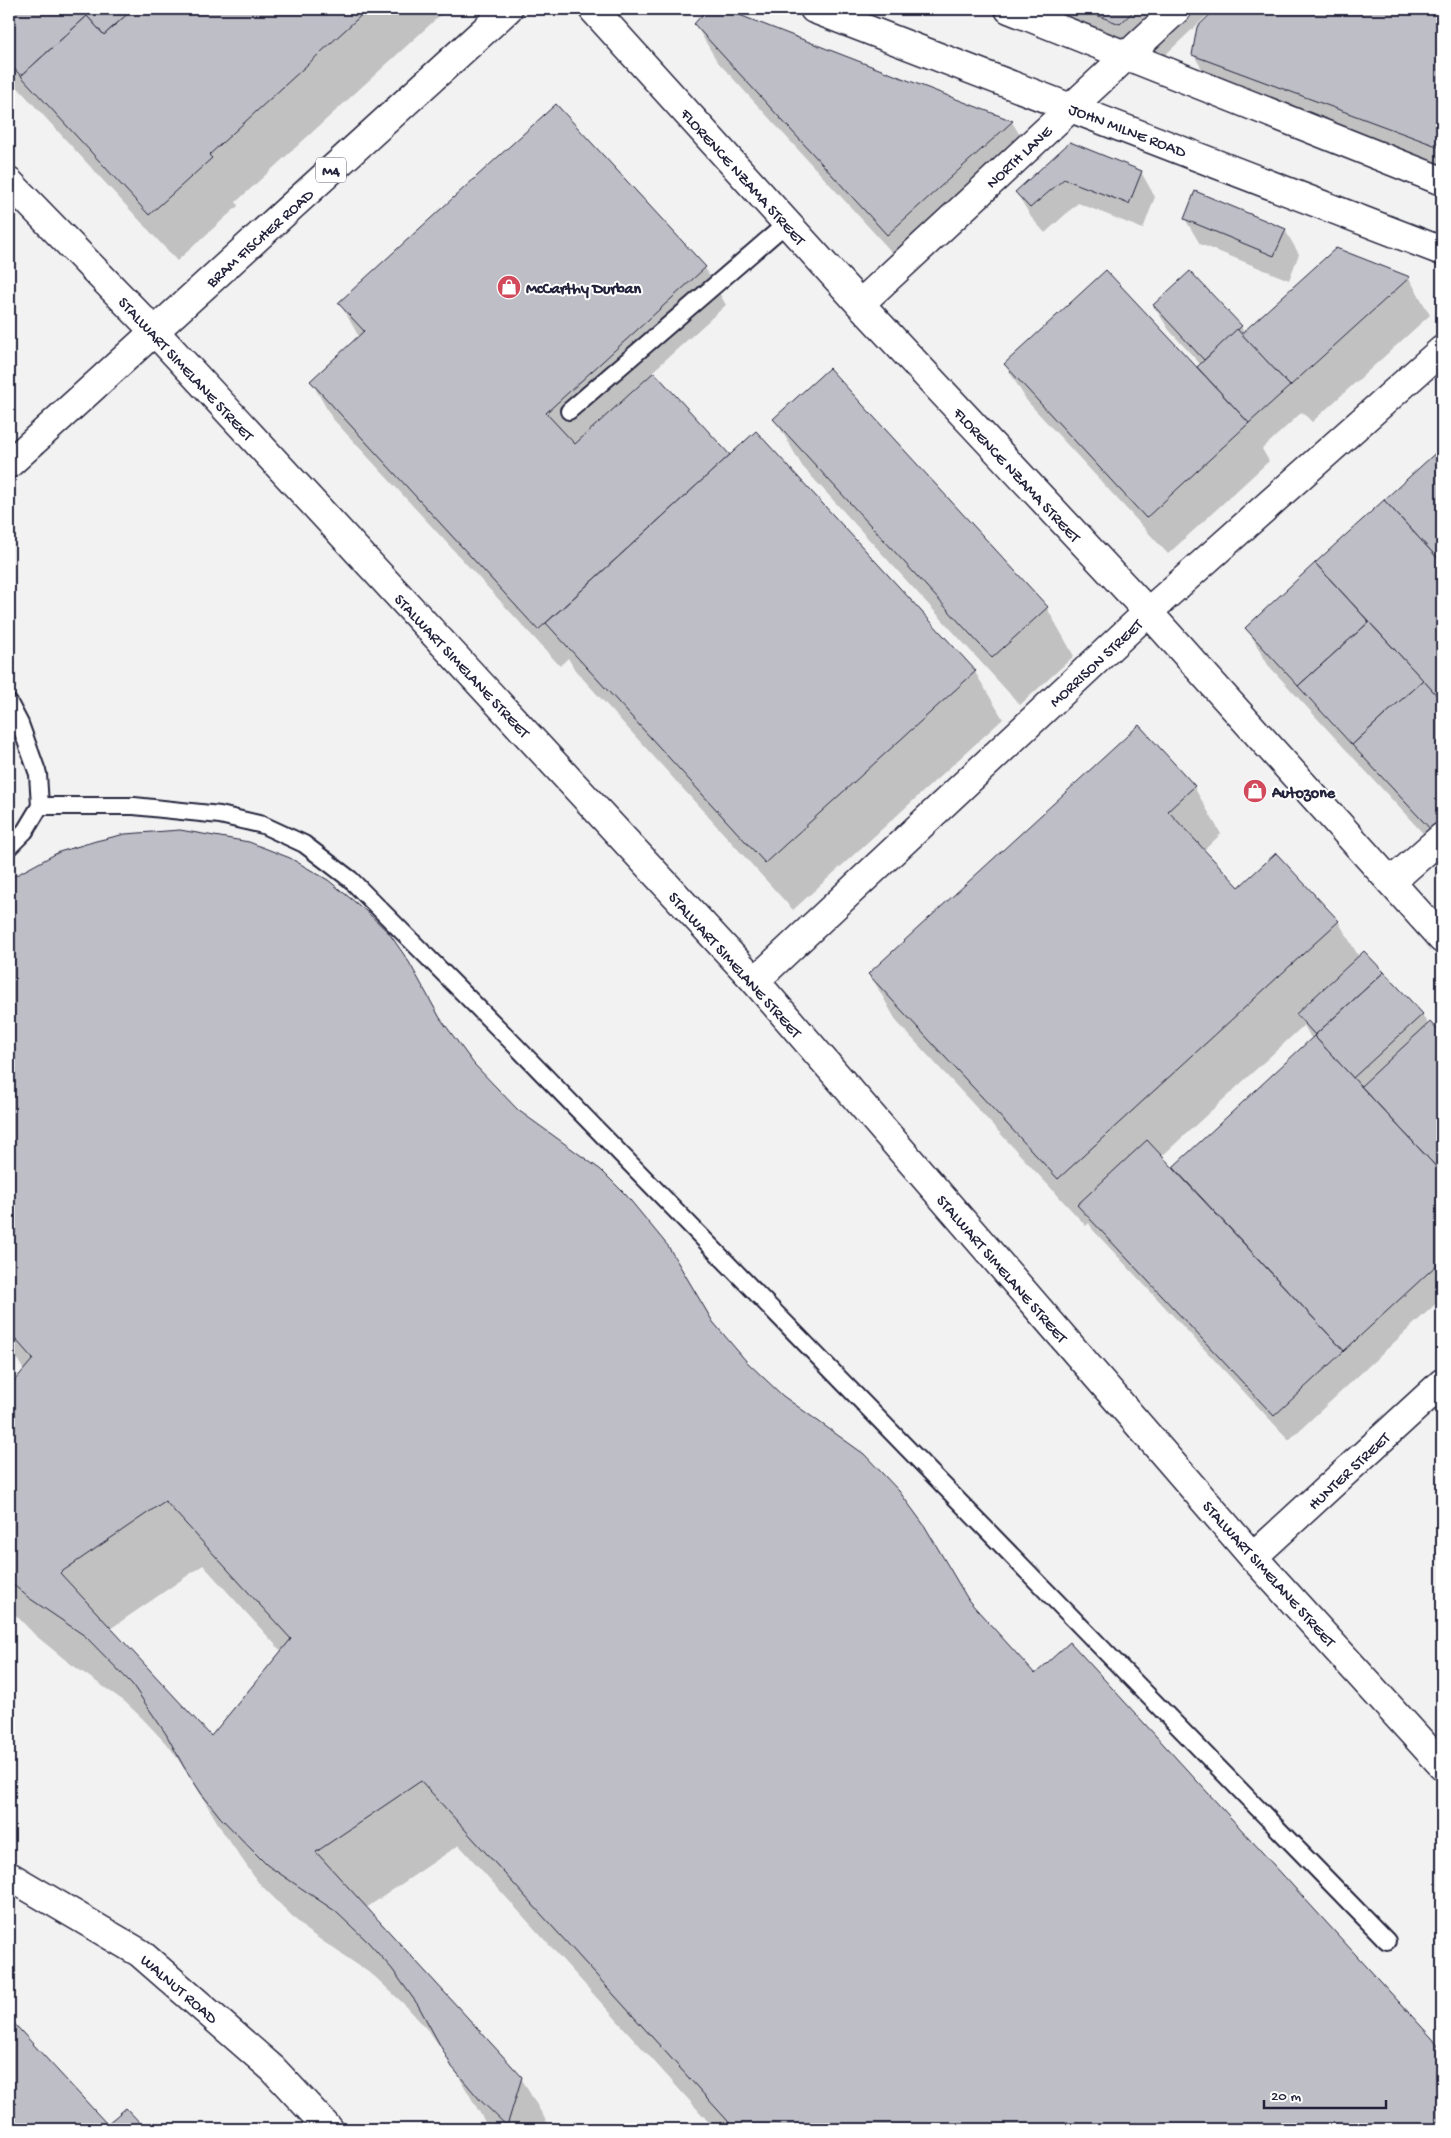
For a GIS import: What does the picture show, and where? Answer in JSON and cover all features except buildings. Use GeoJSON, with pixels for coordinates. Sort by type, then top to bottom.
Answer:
{"type":"FeatureCollection","features":[{"type":"Feature","properties":{"kind":"main road","name":"BRAM FISCHER ROAD"},"geometry":{"type":"LineString","coordinates":[[9,464],[508,9]]}},
{"type":"Feature","properties":{"kind":"main road","name":"FLORENCE NZAMA STREET"},"geometry":{"type":"LineString","coordinates":[[593,9],[860,304],[1148,612],[1442,940]]}},
{"type":"Feature","properties":{"kind":"main road","name":"JOHN MILNE ROAD"},"geometry":{"type":"LineString","coordinates":[[814,9],[1442,251]]}},
{"type":"Feature","properties":{"kind":"main road"},"geometry":{"type":"LineString","coordinates":[[1009,9],[1442,181]]}},
{"type":"Feature","properties":{"kind":"main road","name":"NORTH LANE"},"geometry":{"type":"LineString","coordinates":[[860,304],[1177,9]]}},
{"type":"Feature","properties":{"kind":"main road","name":"STALWART SIMELANE STREET"},"geometry":{"type":"LineString","coordinates":[[9,182],[155,332],[755,982],[1254,1557],[1442,1765]]}},
{"type":"Feature","properties":{"kind":"main road","name":"MORRISON STREET"},"geometry":{"type":"LineString","coordinates":[[755,982],[1148,612],[1442,350]]}},
{"type":"Feature","properties":{"kind":"main road"},"geometry":{"type":"LineString","coordinates":[[1391,882],[1442,837]]}},
{"type":"Feature","properties":{"kind":"main road","name":"HUNTER STREET"},"geometry":{"type":"LineString","coordinates":[[1254,1557],[1442,1383]]}},
{"type":"Feature","properties":{"kind":"main road","name":"WALNUT ROAD"},"geometry":{"type":"LineString","coordinates":[[9,1876],[140,1953],[273,2069],[329,2129]]}},
{"type":"Feature","properties":{"kind":"lane"},"geometry":{"type":"LineString","coordinates":[[569,411],[787,223]]}},
{"type":"Feature","properties":{"kind":"lane"},"geometry":{"type":"LineString","coordinates":[[9,703],[20,724],[38,774],[40,806],[25,831],[9,847]]}},
{"type":"Feature","properties":{"kind":"lane"},"geometry":{"type":"LineString","coordinates":[[40,806],[134,806],[229,817],[263,825],[304,844],[350,880],[513,1043],[1387,1941]]}},
{"type":"Feature","properties":{"kind":"place","name":"McCarthy Durban"},"geometry":{"type":"Point","coordinates":[509,287]}},
{"type":"Feature","properties":{"kind":"place","name":"Autozone"},"geometry":{"type":"Point","coordinates":[1255,791]}}]}
